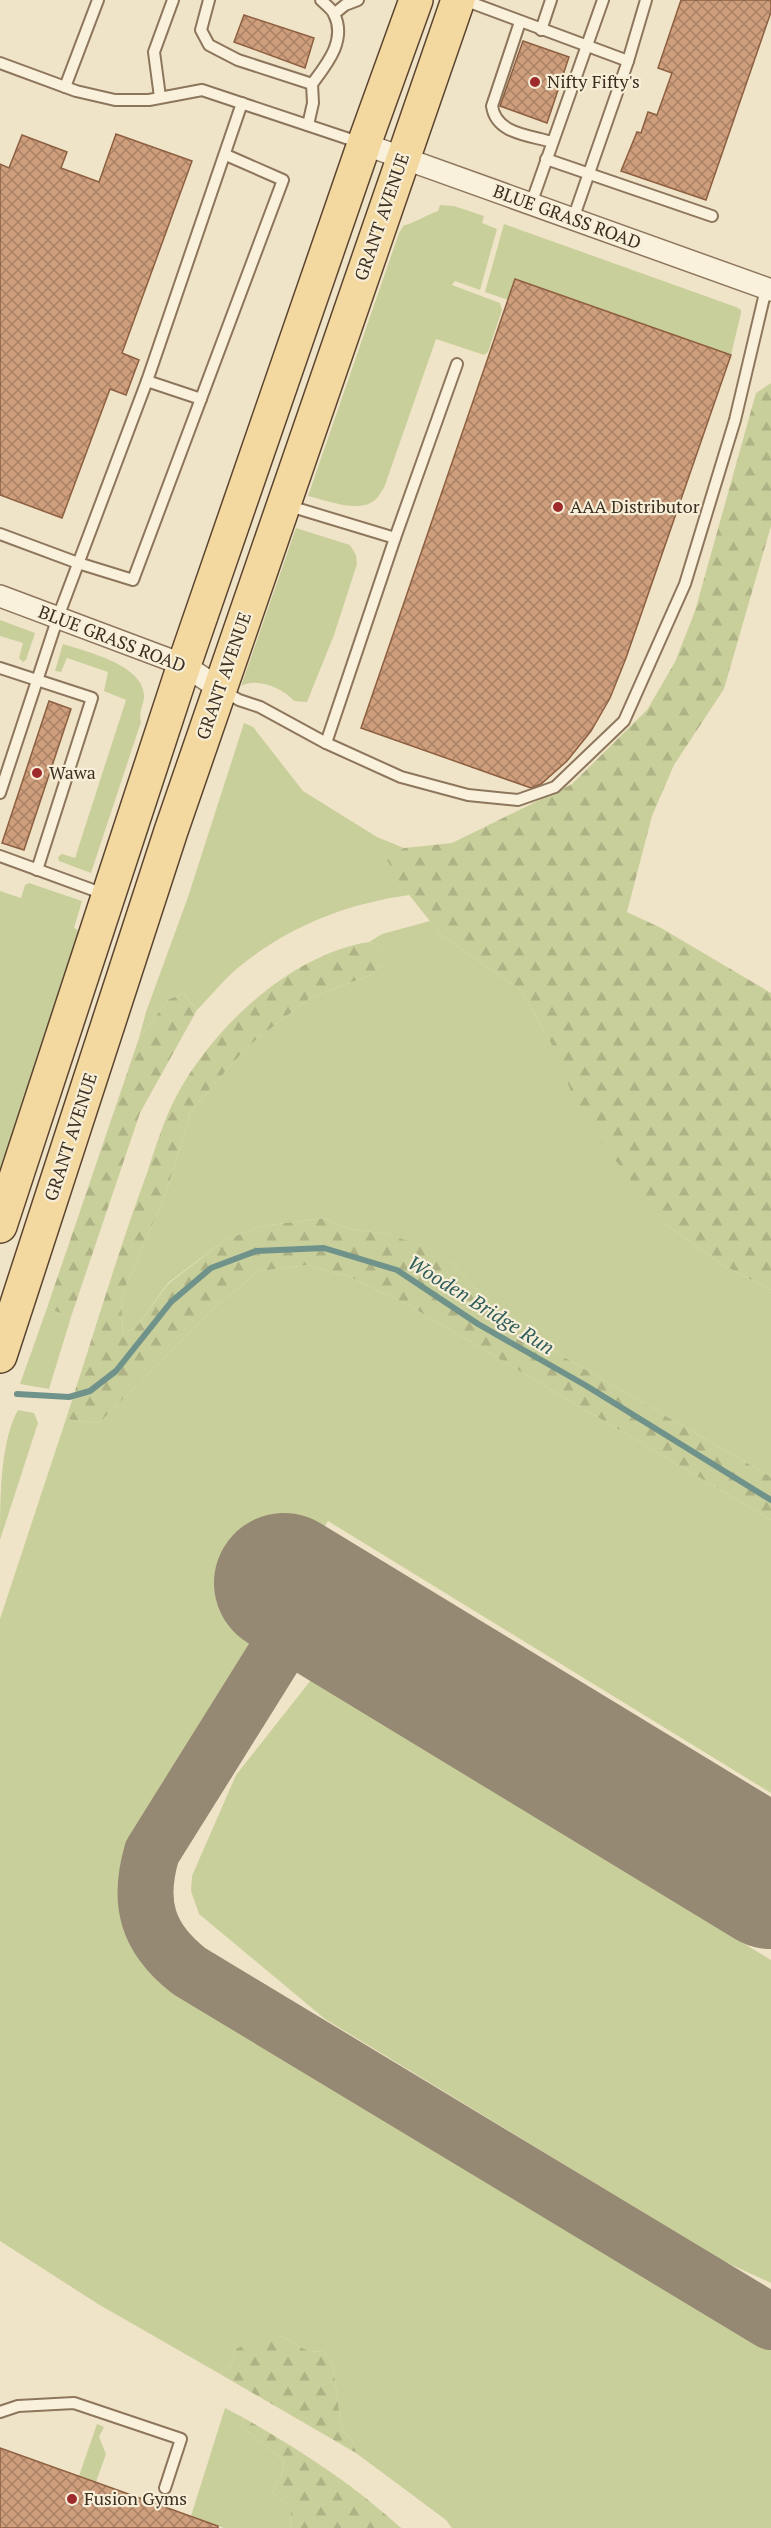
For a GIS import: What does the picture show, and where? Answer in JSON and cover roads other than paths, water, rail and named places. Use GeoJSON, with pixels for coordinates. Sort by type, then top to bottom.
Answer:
{"type":"FeatureCollection","features":[{"type":"Feature","properties":{"kind":"main road","name":"GRANT AVENUE"},"geometry":{"type":"LineString","coordinates":[[0,1356],[171,831],[402,158],[459,0]]}},
{"type":"Feature","properties":{"kind":"main road"},"geometry":{"type":"LineString","coordinates":[[0,1226],[184,665],[413,1]]}},
{"type":"Feature","properties":{"kind":"street","name":"BLUE GRASS ROAD"},"geometry":{"type":"LineString","coordinates":[[364,144],[768,289]]}},
{"type":"Feature","properties":{"kind":"street","name":"BLUE GRASS ROAD"},"geometry":{"type":"LineString","coordinates":[[0,596],[184,665],[220,689]]}},
{"type":"Feature","properties":{"kind":"lane"},"geometry":{"type":"LineString","coordinates":[[65,87],[98,0]]}},
{"type":"Feature","properties":{"kind":"lane"},"geometry":{"type":"LineString","coordinates":[[160,98],[154,52],[173,0]]}},
{"type":"Feature","properties":{"kind":"lane"},"geometry":{"type":"LineString","coordinates":[[209,0],[201,30],[208,45],[238,60],[312,84]]}},
{"type":"Feature","properties":{"kind":"lane"},"geometry":{"type":"LineString","coordinates":[[308,125],[314,103],[312,84],[333,57],[338,36],[334,14],[321,0]]}},
{"type":"Feature","properties":{"kind":"lane"},"geometry":{"type":"LineString","coordinates":[[334,14],[345,4],[358,0]]}},
{"type":"Feature","properties":{"kind":"lane"},"geometry":{"type":"LineString","coordinates":[[464,0],[628,61]]}},
{"type":"Feature","properties":{"kind":"lane"},"geometry":{"type":"LineString","coordinates":[[541,30],[552,0]]}},
{"type":"Feature","properties":{"kind":"lane"},"geometry":{"type":"LineString","coordinates":[[531,204],[603,0]]}},
{"type":"Feature","properties":{"kind":"lane"},"geometry":{"type":"LineString","coordinates":[[573,219],[628,61],[646,0]]}},
{"type":"Feature","properties":{"kind":"lane"},"geometry":{"type":"LineString","coordinates":[[520,22],[492,106],[494,117],[501,127],[552,142]]}},
{"type":"Feature","properties":{"kind":"lane"},"geometry":{"type":"LineString","coordinates":[[0,63],[65,87],[115,100],[160,98],[202,90],[364,144]]}},
{"type":"Feature","properties":{"kind":"lane"},"geometry":{"type":"LineString","coordinates":[[0,793],[58,617],[147,381],[242,103]]}},
{"type":"Feature","properties":{"kind":"lane"},"geometry":{"type":"LineString","coordinates":[[0,534],[78,563],[133,580],[284,180],[226,155]]}},
{"type":"Feature","properties":{"kind":"lane"},"geometry":{"type":"LineString","coordinates":[[546,159],[712,216]]}},
{"type":"Feature","properties":{"kind":"lane"},"geometry":{"type":"LineString","coordinates":[[220,689],[239,700],[260,707],[326,743],[401,777],[468,795],[518,800],[555,787],[624,721],[686,584],[735,420],[768,289]]}},
{"type":"Feature","properties":{"kind":"lane"},"geometry":{"type":"LineString","coordinates":[[326,743],[394,538],[457,364]]}},
{"type":"Feature","properties":{"kind":"lane"},"geometry":{"type":"LineString","coordinates":[[147,381],[201,399]]}},
{"type":"Feature","properties":{"kind":"lane"},"geometry":{"type":"LineString","coordinates":[[283,504],[394,538]]}},
{"type":"Feature","properties":{"kind":"lane"},"geometry":{"type":"LineString","coordinates":[[0,668],[92,698],[37,870]]}},
{"type":"Feature","properties":{"kind":"lane"},"geometry":{"type":"LineString","coordinates":[[0,856],[108,896]]}},
{"type":"Feature","properties":{"kind":"lane"},"geometry":{"type":"LineString","coordinates":[[0,2412],[18,2406],[74,2403],[181,2439],[165,2488]]}},
{"type":"Feature","properties":{"kind":"waterway","name":"Wooden Bridge Run"},"geometry":{"type":"LineString","coordinates":[[17,1394],[69,1397],[90,1391],[116,1371],[171,1302],[211,1268],[256,1251],[324,1248],[397,1270],[478,1324],[585,1385],[771,1500]]}},
{"type":"Feature","properties":{"kind":"place","name":"Nifty Fifty's"},"geometry":{"type":"Point","coordinates":[535,82]}},
{"type":"Feature","properties":{"kind":"place","name":"AAA Distributor"},"geometry":{"type":"Point","coordinates":[558,507]}},
{"type":"Feature","properties":{"kind":"place","name":"Wawa"},"geometry":{"type":"Point","coordinates":[37,773]}},
{"type":"Feature","properties":{"kind":"place","name":"Fusion Gyms"},"geometry":{"type":"Point","coordinates":[72,2499]}}]}
